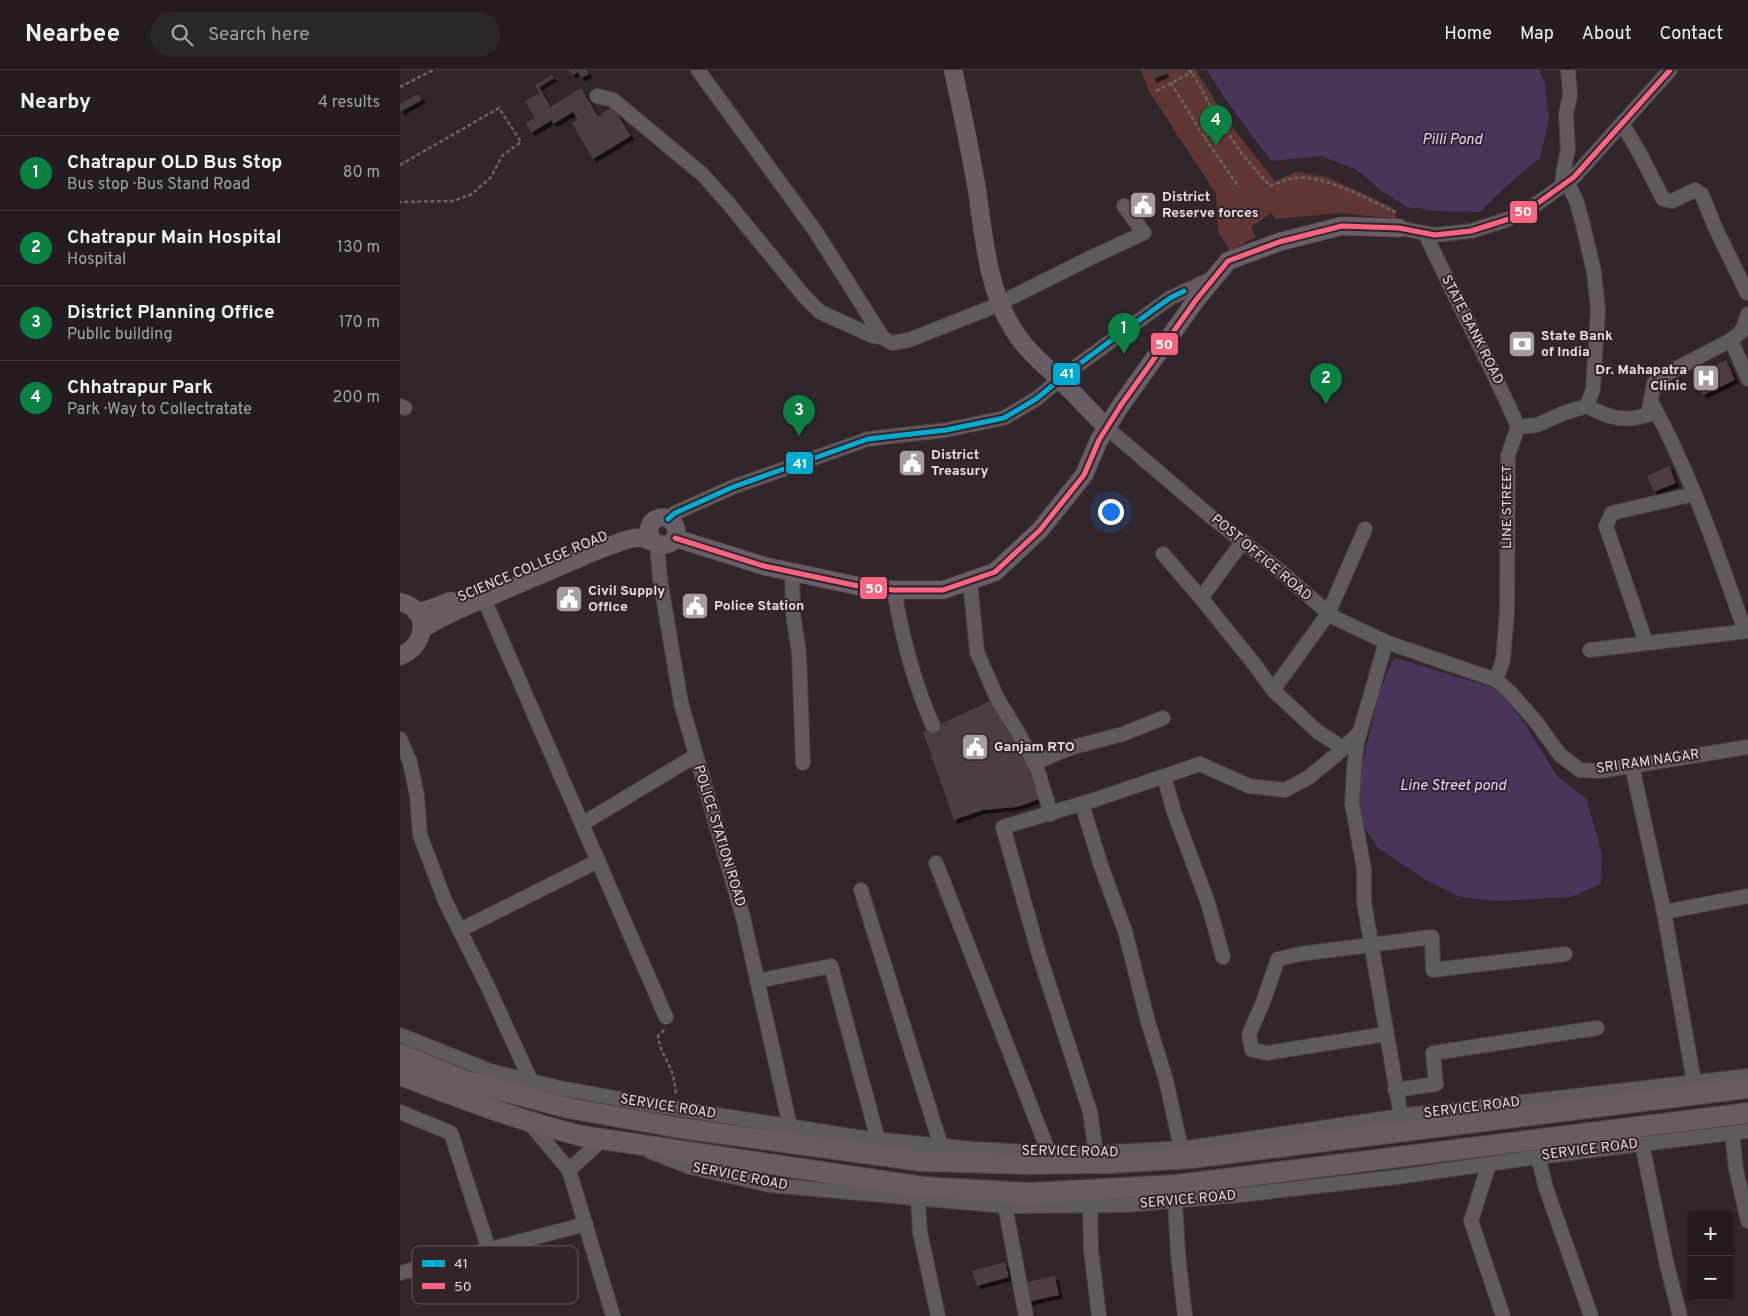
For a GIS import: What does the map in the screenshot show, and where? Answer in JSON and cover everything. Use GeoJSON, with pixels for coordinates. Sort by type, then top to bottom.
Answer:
{"type":"FeatureCollection","features":[{"type":"Feature","properties":{"kind":"highway"},"geometry":{"type":"LineString","coordinates":[[400,1054],[466,1080],[568,1108],[680,1128],[921,1161],[1029,1164],[1110,1163],[1192,1158],[1748,1088]]}},
{"type":"Feature","properties":{"kind":"highway"},"geometry":{"type":"LineString","coordinates":[[400,1075],[466,1101],[558,1130],[602,1140],[924,1187],[1028,1193],[1176,1185],[1748,1113]]}},
{"type":"Feature","properties":{"kind":"main road","name":"POST OFFICE ROAD"},"geometry":{"type":"LineString","coordinates":[[953,70],[963,112],[986,250],[994,286],[1012,328],[1029,351],[1107,428]]}},
{"type":"Feature","properties":{"kind":"main road"},"geometry":{"type":"LineString","coordinates":[[657,531],[675,525],[675,538],[764,566],[858,586],[894,590],[943,590],[995,572],[1040,530],[1084,475],[1099,440],[1107,428],[1161,349],[1228,261],[1279,242],[1342,226],[1399,221]]}},
{"type":"Feature","properties":{"kind":"main road","name":"SCIENCE COLLEGE ROAD"},"geometry":{"type":"LineString","coordinates":[[416,612],[482,594],[603,548],[657,531]]}},
{"type":"Feature","properties":{"kind":"main road","name":"SCIENCE COLLEGE ROAD"},"geometry":{"type":"LineString","coordinates":[[422,629],[482,594]]}},
{"type":"Feature","properties":{"kind":"main road"},"geometry":{"type":"LineString","coordinates":[[400,602],[410,606],[416,612],[422,629],[416,646],[400,656]]}},
{"type":"Feature","properties":{"kind":"street"},"geometry":{"type":"LineString","coordinates":[[698,70],[816,232],[883,338]]}},
{"type":"Feature","properties":{"kind":"street"},"geometry":{"type":"LineString","coordinates":[[1568,70],[1570,95],[1566,114],[1568,150],[1564,168],[1582,221],[1594,272],[1598,310],[1593,388],[1587,406]]}},
{"type":"Feature","properties":{"kind":"street"},"geometry":{"type":"LineString","coordinates":[[1399,221],[1425,233],[1435,235],[1471,231],[1512,218],[1538,203],[1568,181],[1670,70]]}},
{"type":"Feature","properties":{"kind":"street"},"geometry":{"type":"LineString","coordinates":[[597,96],[613,100],[696,168],[728,203],[804,296],[820,312],[892,343],[909,340],[990,308],[1092,257],[1144,234],[1124,206]]}},
{"type":"Feature","properties":{"kind":"street"},"geometry":{"type":"LineString","coordinates":[[1622,123],[1663,199],[1672,201],[1695,190],[1702,195],[1715,227],[1748,293],[1748,301]]}},
{"type":"Feature","properties":{"kind":"street","name":"STATE BANK ROAD"},"geometry":{"type":"LineString","coordinates":[[1425,233],[1467,322],[1497,378],[1518,428]]}},
{"type":"Feature","properties":{"kind":"street"},"geometry":{"type":"LineString","coordinates":[[657,531],[675,513],[733,487],[868,439],[946,430],[1004,418],[1036,399],[1070,371],[1170,298],[1214,278]]}},
{"type":"Feature","properties":{"kind":"street"},"geometry":{"type":"LineString","coordinates":[[1518,428],[1537,425],[1564,413],[1587,406],[1610,417],[1632,420],[1648,416],[1654,384],[1668,373],[1730,340],[1742,331],[1748,314]]}},
{"type":"Feature","properties":{"kind":"street"},"geometry":{"type":"LineString","coordinates":[[1730,340],[1748,380]]}},
{"type":"Feature","properties":{"kind":"street"},"geometry":{"type":"LineString","coordinates":[[1590,650],[1747,631],[1694,494],[1665,426],[1651,402]]}},
{"type":"Feature","properties":{"kind":"street","name":"POST OFFICE ROAD"},"geometry":{"type":"LineString","coordinates":[[1107,428],[1153,469],[1274,566],[1328,614],[1386,642],[1496,680]]}},
{"type":"Feature","properties":{"kind":"street","name":"LINE STREET"},"geometry":{"type":"LineString","coordinates":[[1496,680],[1503,660],[1507,612],[1508,455],[1518,428]]}},
{"type":"Feature","properties":{"kind":"street"},"geometry":{"type":"LineString","coordinates":[[1646,643],[1606,526],[1612,513],[1694,494]]}},
{"type":"Feature","properties":{"kind":"street"},"geometry":{"type":"LineString","coordinates":[[1272,690],[1328,614],[1365,529]]}},
{"type":"Feature","properties":{"kind":"street","name":"POLICE STATION ROAD"},"geometry":{"type":"LineString","coordinates":[[657,531],[660,579],[681,703],[743,917],[790,1126]]}},
{"type":"Feature","properties":{"kind":"street"},"geometry":{"type":"LineString","coordinates":[[1202,598],[1243,541]]}},
{"type":"Feature","properties":{"kind":"street"},"geometry":{"type":"LineString","coordinates":[[1163,554],[1202,598],[1255,665],[1272,690],[1318,732],[1343,748]]}},
{"type":"Feature","properties":{"kind":"street"},"geometry":{"type":"LineString","coordinates":[[792,572],[793,614],[799,654],[803,763]]}},
{"type":"Feature","properties":{"kind":"street"},"geometry":{"type":"LineString","coordinates":[[970,581],[977,652],[997,698],[1020,734],[1034,763],[1051,814]]}},
{"type":"Feature","properties":{"kind":"street"},"geometry":{"type":"LineString","coordinates":[[894,590],[910,662],[924,705],[934,726]]}},
{"type":"Feature","properties":{"kind":"street"},"geometry":{"type":"LineString","coordinates":[[482,594],[666,1016]]}},
{"type":"Feature","properties":{"kind":"street"},"geometry":{"type":"LineString","coordinates":[[1386,642],[1357,742],[1352,803],[1364,868],[1364,902],[1401,1116]]}},
{"type":"Feature","properties":{"kind":"street","name":"SRI RAM NAGAR"},"geometry":{"type":"LineString","coordinates":[[1496,680],[1510,692],[1537,723],[1560,755],[1580,770],[1600,771],[1748,747]]}},
{"type":"Feature","properties":{"kind":"street"},"geometry":{"type":"LineString","coordinates":[[1034,763],[1070,748],[1123,734],[1163,718]]}},
{"type":"Feature","properties":{"kind":"street"},"geometry":{"type":"LineString","coordinates":[[1096,1153],[1090,1112],[1038,951],[1003,827],[1051,814],[1200,764],[1249,786],[1285,790],[1309,776],[1360,732]]}},
{"type":"Feature","properties":{"kind":"street"},"geometry":{"type":"LineString","coordinates":[[400,739],[410,762],[416,788],[420,835],[445,901],[530,1081]]}},
{"type":"Feature","properties":{"kind":"street"},"geometry":{"type":"LineString","coordinates":[[582,824],[695,756]]}},
{"type":"Feature","properties":{"kind":"street"},"geometry":{"type":"LineString","coordinates":[[1632,766],[1664,912],[1694,1082]]}},
{"type":"Feature","properties":{"kind":"street"},"geometry":{"type":"LineString","coordinates":[[1164,776],[1174,812],[1208,904],[1223,957]]}},
{"type":"Feature","properties":{"kind":"street"},"geometry":{"type":"LineString","coordinates":[[1082,804],[1101,866],[1125,931],[1148,1022],[1166,1080],[1181,1148]]}},
{"type":"Feature","properties":{"kind":"street"},"geometry":{"type":"LineString","coordinates":[[460,930],[598,862]]}},
{"type":"Feature","properties":{"kind":"street"},"geometry":{"type":"LineString","coordinates":[[936,863],[1049,1153]]}},
{"type":"Feature","properties":{"kind":"street"},"geometry":{"type":"LineString","coordinates":[[860,890],[941,1146]]}},
{"type":"Feature","properties":{"kind":"street"},"geometry":{"type":"LineString","coordinates":[[1664,912],[1748,896]]}},
{"type":"Feature","properties":{"kind":"street"},"geometry":{"type":"LineString","coordinates":[[1386,1034],[1267,1053],[1252,1050],[1249,1034],[1262,1005],[1278,959],[1300,954],[1432,937],[1433,970],[1565,954]]}},
{"type":"Feature","properties":{"kind":"street"},"geometry":{"type":"LineString","coordinates":[[758,981],[831,966],[878,1140]]}},
{"type":"Feature","properties":{"kind":"street"},"geometry":{"type":"LineString","coordinates":[[1395,1090],[1436,1084],[1433,1054],[1597,1028]]}},
{"type":"Feature","properties":{"kind":"street","name":"SERVICE ROAD"},"geometry":{"type":"LineString","coordinates":[[400,1036],[490,1071],[560,1088],[678,1109],[878,1140],[1049,1153],[1096,1153],[1181,1148],[1401,1116],[1748,1076]]}},
{"type":"Feature","properties":{"kind":"street"},"geometry":{"type":"LineString","coordinates":[[400,1112],[451,1132],[488,1246]]}},
{"type":"Feature","properties":{"kind":"street"},"geometry":{"type":"LineString","coordinates":[[527,1120],[569,1170],[613,1316]]}},
{"type":"Feature","properties":{"kind":"street","name":"SERVICE ROAD"},"geometry":{"type":"LineString","coordinates":[[631,1145],[690,1168],[769,1185],[1005,1206],[1090,1205],[1174,1201],[1397,1177],[1538,1157],[1748,1131]]}},
{"type":"Feature","properties":{"kind":"street"},"geometry":{"type":"LineString","coordinates":[[1732,1133],[1736,1169],[1748,1221]]}},
{"type":"Feature","properties":{"kind":"street"},"geometry":{"type":"LineString","coordinates":[[569,1170],[602,1140]]}},
{"type":"Feature","properties":{"kind":"street"},"geometry":{"type":"LineString","coordinates":[[1642,1144],[1667,1265],[1680,1316]]}},
{"type":"Feature","properties":{"kind":"street"},"geometry":{"type":"LineString","coordinates":[[1538,1157],[1546,1188],[1591,1316]]}},
{"type":"Feature","properties":{"kind":"street"},"geometry":{"type":"LineString","coordinates":[[1489,1164],[1471,1220],[1503,1316]]}},
{"type":"Feature","properties":{"kind":"street"},"geometry":{"type":"LineString","coordinates":[[918,1198],[920,1232],[938,1316]]}},
{"type":"Feature","properties":{"kind":"street"},"geometry":{"type":"LineString","coordinates":[[1174,1201],[1185,1316]]}},
{"type":"Feature","properties":{"kind":"street"},"geometry":{"type":"LineString","coordinates":[[1090,1205],[1098,1316]]}},
{"type":"Feature","properties":{"kind":"street"},"geometry":{"type":"LineString","coordinates":[[1005,1206],[1026,1316]]}},
{"type":"Feature","properties":{"kind":"street"},"geometry":{"type":"LineString","coordinates":[[504,1246],[586,1224]]}},
{"type":"Feature","properties":{"kind":"path"},"geometry":{"type":"LineString","coordinates":[[400,87],[432,70]]}},
{"type":"Feature","properties":{"kind":"path"},"geometry":{"type":"LineString","coordinates":[[1188,70],[1192,72],[1223,126],[1242,154],[1270,186],[1296,178],[1315,179],[1356,194],[1399,221]]}},
{"type":"Feature","properties":{"kind":"path"},"geometry":{"type":"LineString","coordinates":[[1156,91],[1192,72]]}},
{"type":"Feature","properties":{"kind":"path"},"geometry":{"type":"LineString","coordinates":[[1171,83],[1204,137],[1239,187]]}},
{"type":"Feature","properties":{"kind":"path"},"geometry":{"type":"LineString","coordinates":[[400,165],[499,108],[521,142],[502,156],[491,177],[472,194],[453,201],[400,202]]}},
{"type":"Feature","properties":{"kind":"path"},"geometry":{"type":"LineString","coordinates":[[1204,137],[1223,126]]}},
{"type":"Feature","properties":{"kind":"path"},"geometry":{"type":"LineString","coordinates":[[666,1016],[666,1027],[658,1036],[660,1049],[671,1068],[675,1081],[678,1109]]}},
{"type":"Feature","properties":{"kind":"shaded area"},"geometry":{"type":"Polygon","coordinates":[[[1141,70],[1196,70],[1227,120],[1275,181],[1296,172],[1327,177],[1392,207],[1397,219],[1341,213],[1276,219],[1271,213],[1251,227],[1256,237],[1230,251],[1218,232],[1216,194],[1149,91],[1141,70]]]}},
{"type":"Feature","properties":{"kind":"water","name":"Pilli Pond"},"geometry":{"type":"Polygon","coordinates":[[[1207,70],[1539,70],[1545,83],[1549,119],[1540,158],[1512,181],[1480,212],[1439,211],[1407,207],[1382,191],[1357,170],[1321,156],[1271,161],[1226,100],[1207,70]]]}},
{"type":"Feature","properties":{"kind":"water","name":"Line Street pond"},"geometry":{"type":"Polygon","coordinates":[[[1396,658],[1500,690],[1525,724],[1557,776],[1586,798],[1602,853],[1601,884],[1571,897],[1498,901],[1460,897],[1426,880],[1378,848],[1363,825],[1357,786],[1379,694],[1391,663],[1396,658]]]}},
{"type":"Feature","properties":{"kind":"building"},"geometry":{"type":"Polygon","coordinates":[[[569,70],[586,70],[589,74],[581,78],[578,72],[572,75],[569,70]]]}},
{"type":"Feature","properties":{"kind":"building"},"geometry":{"type":"Polygon","coordinates":[[[1149,70],[1164,70],[1166,74],[1153,79],[1149,70]]]}},
{"type":"Feature","properties":{"kind":"building"},"geometry":{"type":"Polygon","coordinates":[[[552,75],[553,78],[539,87],[551,107],[581,88],[598,116],[613,107],[631,136],[593,159],[572,123],[578,120],[573,112],[553,124],[552,120],[531,133],[526,123],[535,118],[525,101],[540,93],[535,85],[552,75]]]}},
{"type":"Feature","properties":{"kind":"building"},"geometry":{"type":"Polygon","coordinates":[[[418,94],[422,100],[400,112],[400,104],[418,94]]]}},
{"type":"Feature","properties":{"kind":"building"},"geometry":{"type":"Polygon","coordinates":[[[1726,360],[1735,380],[1703,395],[1694,375],[1726,360]]]}},
{"type":"Feature","properties":{"kind":"building"},"geometry":{"type":"Polygon","coordinates":[[[1669,466],[1676,483],[1654,492],[1647,476],[1669,466]]]}},
{"type":"Feature","properties":{"kind":"building","name":"Ganjam RTO"},"geometry":{"type":"Polygon","coordinates":[[[997,698],[1045,797],[1017,807],[983,810],[954,820],[923,732],[997,698]]]}},
{"type":"Feature","properties":{"kind":"building"},"geometry":{"type":"Polygon","coordinates":[[[1005,1262],[1009,1277],[977,1286],[972,1271],[1005,1262]]]}},
{"type":"Feature","properties":{"kind":"building"},"geometry":{"type":"Polygon","coordinates":[[[1055,1276],[1059,1295],[1028,1302],[1024,1283],[1055,1276]]]}},
{"type":"Feature","properties":{"kind":"transit line","name":"50"},"geometry":{"type":"LineString","coordinates":[[675,538],[764,566],[858,586],[894,590],[943,590],[995,572],[1040,530],[1084,475],[1099,440],[1121,405],[1196,300],[1228,261],[1279,242],[1342,226],[1399,228],[1435,235],[1471,231],[1512,218],[1538,203],[1574,177],[1670,70]]}},
{"type":"Feature","properties":{"kind":"transit line","name":"41"},"geometry":{"type":"LineString","coordinates":[[668,519],[675,513],[733,487],[868,439],[946,430],[1004,418],[1036,399],[1117,336],[1170,298],[1184,291]]}},
{"type":"Feature","properties":{"kind":"place","name":"Chhatrapur Park"},"geometry":{"type":"Point","coordinates":[1216,146]}},
{"type":"Feature","properties":{"kind":"place","name":"District Reserve forces"},"geometry":{"type":"Point","coordinates":[1143,205]}},
{"type":"Feature","properties":{"kind":"place","name":"State Bank of India"},"geometry":{"type":"Point","coordinates":[1522,344]}},
{"type":"Feature","properties":{"kind":"place","name":"Chatrapur OLD Bus Stop"},"geometry":{"type":"Point","coordinates":[1124,354]}},
{"type":"Feature","properties":{"kind":"place","name":"Dr. Mahapatra Clinic"},"geometry":{"type":"Point","coordinates":[1706,378]}},
{"type":"Feature","properties":{"kind":"place","name":"Chatrapur Main Hospital"},"geometry":{"type":"Point","coordinates":[1326,404]}},
{"type":"Feature","properties":{"kind":"place","name":"District Planning Office"},"geometry":{"type":"Point","coordinates":[799,436]}},
{"type":"Feature","properties":{"kind":"place","name":"District Treasury"},"geometry":{"type":"Point","coordinates":[912,463]}},
{"type":"Feature","properties":{"kind":"place","name":"Civil Supply Office"},"geometry":{"type":"Point","coordinates":[569,599]}},
{"type":"Feature","properties":{"kind":"place","name":"Police Station"},"geometry":{"type":"Point","coordinates":[695,606]}},
{"type":"Feature","properties":{"kind":"place","name":"Ganjam RTO"},"geometry":{"type":"Point","coordinates":[975,747]}}]}
